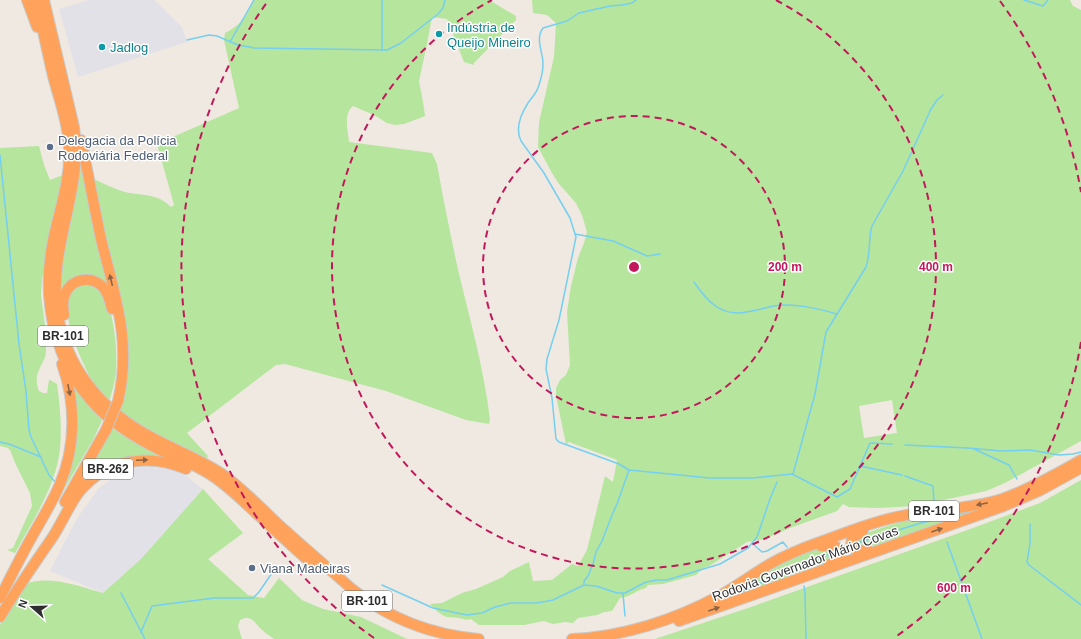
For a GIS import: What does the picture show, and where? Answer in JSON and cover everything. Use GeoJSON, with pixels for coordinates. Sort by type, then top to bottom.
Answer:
{"type":"FeatureCollection","features":[{"type":"Feature","properties":{"kind":"highway"},"geometry":{"type":"LineString","coordinates":[[27,0],[52,73]]}},
{"type":"Feature","properties":{"kind":"highway","name":"BR-101"},"geometry":{"type":"LineString","coordinates":[[36,0],[66,129],[69,154],[68,174],[53,242],[50,263],[48,287],[50,312],[55,334],[64,359],[77,382],[96,406],[132,435],[159,450],[200,469],[229,488],[290,545],[358,601],[390,620],[424,634],[442,639]]}},
{"type":"Feature","properties":{"kind":"highway","name":"BR-101"},"geometry":{"type":"LineString","coordinates":[[44,0],[54,48],[74,127],[76,154],[74,180],[57,263],[57,307],[62,332],[71,356],[83,378],[99,398],[116,414],[136,429],[199,460],[225,476],[352,589],[372,604],[420,627],[439,633],[479,639]]}},
{"type":"Feature","properties":{"kind":"highway","name":"BR-262"},"geometry":{"type":"LineString","coordinates":[[0,616],[104,429],[115,400],[124,367],[122,326],[97,222],[77,121],[66,82],[54,48]]}},
{"type":"Feature","properties":{"kind":"highway","name":"BR-262"},"geometry":{"type":"LineString","coordinates":[[99,398],[85,377],[73,348],[64,319],[63,300],[70,286],[77,281],[84,280],[96,282],[103,287],[107,294],[115,320],[119,355],[115,400]]}},
{"type":"Feature","properties":{"kind":"highway","name":"BR-262"},"geometry":{"type":"LineString","coordinates":[[0,598],[34,532],[55,496],[64,475],[70,450],[72,422],[71,400],[64,371],[53,339],[50,312]]}},
{"type":"Feature","properties":{"kind":"highway","name":"BR-262"},"geometry":{"type":"LineString","coordinates":[[0,604],[104,429]]}},
{"type":"Feature","properties":{"kind":"highway","name":"BR-262"},"geometry":{"type":"LineString","coordinates":[[0,616],[57,530],[76,496],[96,476],[120,464],[140,460],[154,460],[184,468],[203,476],[272,528]]}},
{"type":"Feature","properties":{"kind":"highway","name":"Rodovia Governador Mário Covas"},"geometry":{"type":"LineString","coordinates":[[572,639],[618,634],[648,625],[687,611],[718,596],[760,570],[785,557],[838,536],[872,524],[906,515],[985,504],[1002,499],[1038,484],[1081,460]]}},
{"type":"Feature","properties":{"kind":"highway","name":"Rodovia Governador Mário Covas"},"geometry":{"type":"LineString","coordinates":[[624,639],[651,631],[915,537],[987,513],[1022,499],[1081,468]]}},
{"type":"Feature","properties":{"kind":"highway"},"geometry":{"type":"LineString","coordinates":[[906,515],[861,532],[852,538],[852,546],[855,550],[860,552],[915,537]]}},
{"type":"Feature","properties":{"kind":"highway"},"geometry":{"type":"LineString","coordinates":[[785,557],[825,545],[833,545],[840,549],[841,555],[838,560],[794,581]]}},
{"type":"Feature","properties":{"kind":"shaded area"},"geometry":{"type":"Polygon","coordinates":[[[89,0],[154,0],[182,27],[187,42],[78,77],[59,9],[89,0]]]}},
{"type":"Feature","properties":{"kind":"shaded area"},"geometry":{"type":"Polygon","coordinates":[[[144,466],[169,469],[182,473],[203,489],[141,559],[103,593],[50,571],[76,520],[99,488],[117,475],[144,466]]]}},
{"type":"Feature","properties":{"kind":"green space"},"geometry":{"type":"Polygon","coordinates":[[[253,0],[489,0],[516,16],[516,20],[474,63],[474,65],[464,62],[447,19],[432,17],[419,81],[425,116],[404,124],[395,125],[387,123],[374,115],[353,106],[348,113],[347,118],[349,142],[432,153],[437,164],[457,265],[480,361],[490,420],[489,424],[466,420],[386,391],[285,364],[276,365],[187,433],[208,456],[207,458],[139,424],[118,409],[126,374],[84,146],[90,145],[90,167],[93,179],[125,192],[155,197],[166,202],[171,207],[174,205],[157,144],[239,108],[224,40],[225,33],[235,27],[246,15],[253,0]]]}},
{"type":"Feature","properties":{"kind":"green space"},"geometry":{"type":"Polygon","coordinates":[[[532,0],[1070,0],[1073,6],[1081,10],[1081,441],[1005,483],[986,491],[915,506],[878,508],[849,507],[843,504],[837,511],[765,539],[747,542],[711,565],[702,569],[696,575],[663,584],[648,585],[646,588],[620,598],[612,611],[578,618],[573,623],[565,622],[553,624],[544,621],[524,625],[479,625],[471,619],[466,620],[447,617],[440,613],[430,604],[442,603],[462,593],[476,589],[503,577],[510,571],[529,562],[533,581],[552,580],[572,564],[578,566],[587,550],[605,476],[613,482],[617,460],[569,442],[566,444],[556,396],[556,388],[560,380],[566,375],[570,365],[567,312],[571,286],[578,258],[587,232],[582,215],[576,203],[559,184],[538,147],[539,122],[554,57],[556,23],[547,15],[533,13],[532,0]],[[892,400],[859,406],[864,438],[897,433],[892,400]]]}},
{"type":"Feature","properties":{"kind":"green space"},"geometry":{"type":"Polygon","coordinates":[[[39,146],[50,180],[63,175],[63,185],[42,280],[41,295],[47,341],[46,355],[37,377],[37,386],[39,391],[43,393],[47,393],[49,380],[57,384],[61,441],[58,463],[49,489],[15,553],[7,550],[13,548],[32,506],[30,493],[10,450],[0,446],[0,148],[39,146]]]}},
{"type":"Feature","properties":{"kind":"green space"},"geometry":{"type":"Polygon","coordinates":[[[81,157],[113,297],[96,277],[61,295],[60,278],[62,260],[77,192],[81,157]]]}},
{"type":"Feature","properties":{"kind":"green space"},"geometry":{"type":"Polygon","coordinates":[[[84,285],[94,286],[102,293],[111,313],[114,326],[116,372],[109,402],[88,373],[78,352],[70,328],[67,306],[68,298],[72,291],[84,285]]]}},
{"type":"Feature","properties":{"kind":"green space"},"geometry":{"type":"Polygon","coordinates":[[[68,377],[86,402],[102,420],[94,438],[34,541],[68,467],[68,377]]]}},
{"type":"Feature","properties":{"kind":"green space"},"geometry":{"type":"Polygon","coordinates":[[[110,427],[133,442],[163,457],[162,459],[133,459],[76,492],[110,427]]]}},
{"type":"Feature","properties":{"kind":"green space"},"geometry":{"type":"Polygon","coordinates":[[[1081,480],[1081,639],[655,639],[751,607],[1040,503],[1081,480]]]}},
{"type":"Feature","properties":{"kind":"green space"},"geometry":{"type":"Polygon","coordinates":[[[203,489],[243,533],[208,559],[248,595],[264,598],[279,578],[302,600],[323,609],[361,617],[407,639],[274,639],[250,618],[244,618],[240,620],[238,626],[242,639],[0,639],[0,625],[22,585],[32,582],[53,581],[73,584],[103,593],[141,559],[203,489]]]}},
{"type":"Feature","properties":{"kind":"green space"},"geometry":{"type":"Polygon","coordinates":[[[991,507],[876,545],[863,547],[856,544],[856,541],[866,533],[906,520],[991,507]]]}},
{"type":"Feature","properties":{"kind":"green space"},"geometry":{"type":"Polygon","coordinates":[[[824,548],[834,550],[836,555],[830,561],[763,588],[717,602],[796,557],[810,551],[824,548]]]}},
{"type":"Feature","properties":{"kind":"waterway"},"geometry":{"type":"LineString","coordinates":[[230,42],[254,0]]}},
{"type":"Feature","properties":{"kind":"waterway"},"geometry":{"type":"LineString","coordinates":[[382,0],[382,50]]}},
{"type":"Feature","properties":{"kind":"waterway"},"geometry":{"type":"LineString","coordinates":[[187,40],[209,35],[217,36],[238,45],[255,48],[387,50],[401,43],[438,14],[443,8],[445,0]]}},
{"type":"Feature","properties":{"kind":"waterway"},"geometry":{"type":"LineString","coordinates":[[636,0],[632,3],[579,13],[567,21],[543,28],[539,41],[543,59],[541,78],[537,90],[525,107],[519,127],[519,136],[521,141],[544,173],[570,218],[576,237],[559,320],[547,359],[546,369],[552,398],[556,439],[559,442],[619,464],[629,470],[710,478],[753,478],[792,474],[837,497],[850,489],[870,443],[892,444]]}},
{"type":"Feature","properties":{"kind":"waterway"},"geometry":{"type":"LineString","coordinates":[[1024,0],[1043,6],[1048,0]]}},
{"type":"Feature","properties":{"kind":"waterway"},"geometry":{"type":"LineString","coordinates":[[793,474],[815,394],[826,332],[866,267],[872,226],[903,171],[931,109],[937,100],[943,95]]}},
{"type":"Feature","properties":{"kind":"waterway"},"geometry":{"type":"LineString","coordinates":[[0,155],[29,430],[49,475],[56,483]]}},
{"type":"Feature","properties":{"kind":"waterway"},"geometry":{"type":"LineString","coordinates":[[575,234],[613,241],[647,256],[660,254]]}},
{"type":"Feature","properties":{"kind":"waterway"},"geometry":{"type":"LineString","coordinates":[[694,282],[710,301],[722,310],[729,312],[746,312],[773,306],[789,305],[813,308],[837,314]]}},
{"type":"Feature","properties":{"kind":"waterway"},"geometry":{"type":"LineString","coordinates":[[0,442],[9,444],[41,457]]}},
{"type":"Feature","properties":{"kind":"waterway"},"geometry":{"type":"LineString","coordinates":[[905,445],[1001,451],[1030,450],[1059,455],[1081,452]]}},
{"type":"Feature","properties":{"kind":"waterway"},"geometry":{"type":"LineString","coordinates":[[974,449],[1009,465],[1017,479]]}},
{"type":"Feature","properties":{"kind":"waterway"},"geometry":{"type":"LineString","coordinates":[[860,466],[902,475]]}},
{"type":"Feature","properties":{"kind":"waterway"},"geometry":{"type":"LineString","coordinates":[[584,584],[617,504],[629,470]]}},
{"type":"Feature","properties":{"kind":"waterway"},"geometry":{"type":"LineString","coordinates":[[905,476],[933,486],[934,502]]}},
{"type":"Feature","properties":{"kind":"waterway"},"geometry":{"type":"LineString","coordinates":[[382,585],[433,608],[467,615],[482,613],[495,607],[511,603],[537,603],[553,600],[584,585],[596,586],[617,593],[625,593],[646,582],[667,580],[720,564],[748,548],[757,537],[777,482]]}},
{"type":"Feature","properties":{"kind":"waterway"},"geometry":{"type":"LineString","coordinates":[[860,542],[921,523],[977,510]]}},
{"type":"Feature","properties":{"kind":"waterway"},"geometry":{"type":"LineString","coordinates":[[1030,524],[1030,544],[1027,562],[1081,605]]}},
{"type":"Feature","properties":{"kind":"waterway"},"geometry":{"type":"LineString","coordinates":[[752,543],[762,552],[767,551],[783,542],[787,547]]}},
{"type":"Feature","properties":{"kind":"waterway"},"geometry":{"type":"LineString","coordinates":[[947,542],[982,639]]}},
{"type":"Feature","properties":{"kind":"waterway"},"geometry":{"type":"LineString","coordinates":[[734,596],[775,576],[833,553]]}},
{"type":"Feature","properties":{"kind":"waterway"},"geometry":{"type":"LineString","coordinates":[[141,632],[152,606],[214,598],[253,598],[274,570]]}},
{"type":"Feature","properties":{"kind":"waterway"},"geometry":{"type":"LineString","coordinates":[[804,586],[806,639]]}},
{"type":"Feature","properties":{"kind":"waterway"},"geometry":{"type":"LineString","coordinates":[[121,593],[145,639]]}},
{"type":"Feature","properties":{"kind":"waterway"},"geometry":{"type":"LineString","coordinates":[[623,594],[625,616]]}},
{"type":"Feature","properties":{"kind":"place","name":"Indústria de Queijo Mineiro"},"geometry":{"type":"Point","coordinates":[439,34]}},
{"type":"Feature","properties":{"kind":"place","name":"Jadlog"},"geometry":{"type":"Point","coordinates":[102,47]}},
{"type":"Feature","properties":{"kind":"place","name":"Delegacia da Polícia Rodoviária Federal"},"geometry":{"type":"Point","coordinates":[50,147]}},
{"type":"Feature","properties":{"kind":"place","name":"Viana Madeiras"},"geometry":{"type":"Point","coordinates":[252,568]}}]}
